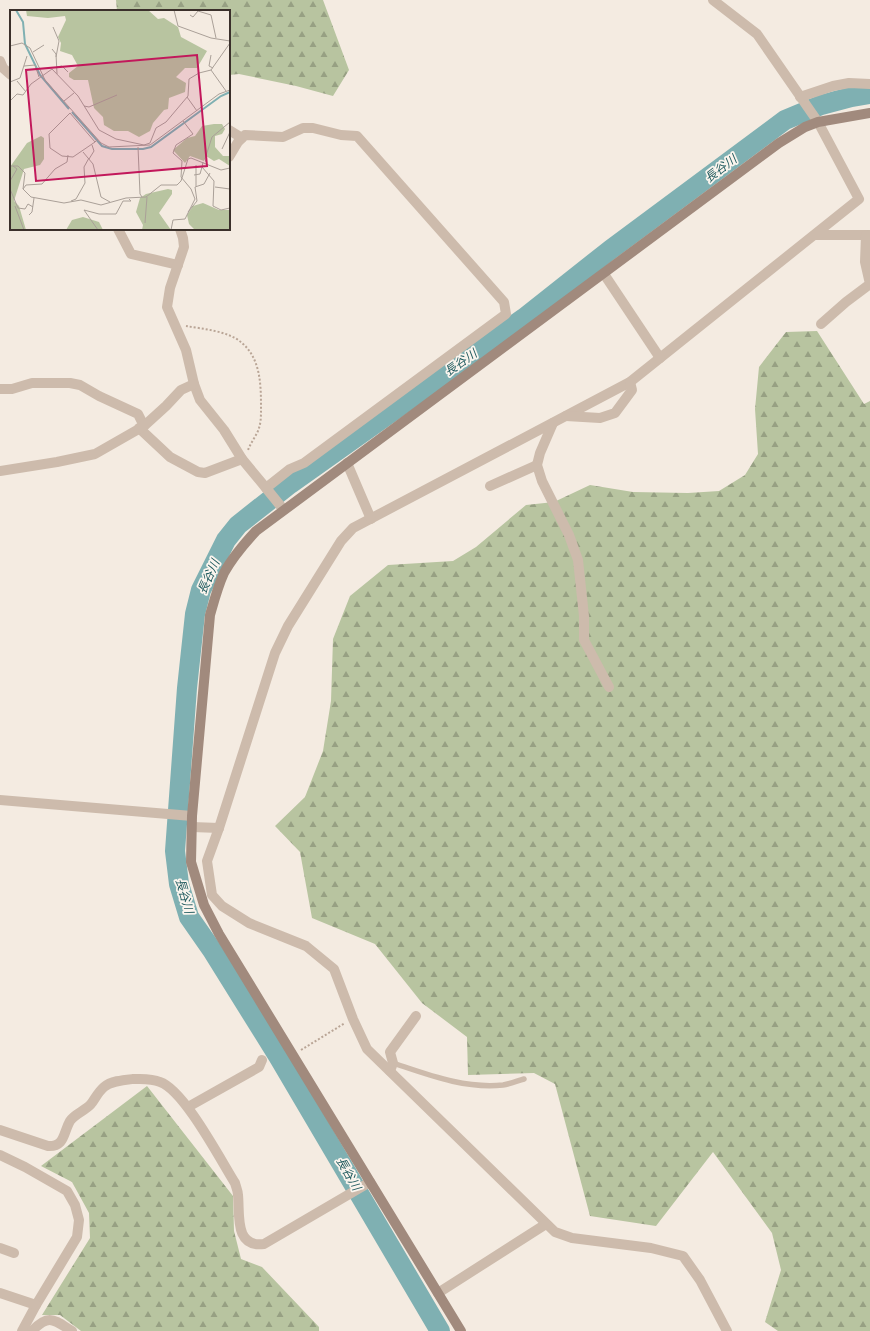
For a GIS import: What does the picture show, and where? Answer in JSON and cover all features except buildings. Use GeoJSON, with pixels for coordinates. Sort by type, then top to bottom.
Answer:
{"type":"FeatureCollection","features":[{"type":"Feature","properties":{"kind":"street"},"geometry":{"type":"LineString","coordinates":[[714,0],[757,34],[818,122],[859,199],[630,382],[353,528],[341,541],[288,626],[275,653],[207,861],[212,894],[222,906],[249,923],[306,946],[334,968],[353,1018],[367,1049],[391,1067],[546,1224],[555,1232],[572,1238],[651,1248],[683,1256],[700,1280],[727,1331]]}},
{"type":"Feature","properties":{"kind":"street"},"geometry":{"type":"LineString","coordinates":[[0,61],[3,68],[10,74]]}},
{"type":"Feature","properties":{"kind":"street"},"geometry":{"type":"LineString","coordinates":[[800,97],[833,86],[849,83],[870,84]]}},
{"type":"Feature","properties":{"kind":"street"},"geometry":{"type":"LineString","coordinates":[[461,1331],[219,934],[204,905],[191,862],[192,816],[210,615],[216,594],[224,574],[240,548],[256,531],[283,509],[604,274],[779,143],[818,122],[870,113]]}},
{"type":"Feature","properties":{"kind":"street"},"geometry":{"type":"LineString","coordinates":[[230,155],[238,142],[245,135],[283,137],[303,128],[313,128],[341,135],[357,136],[504,302],[506,314],[304,463],[290,469],[266,488]]}},
{"type":"Feature","properties":{"kind":"street"},"geometry":{"type":"LineString","coordinates":[[230,131],[242,138]]}},
{"type":"Feature","properties":{"kind":"street"},"geometry":{"type":"LineString","coordinates":[[119,230],[131,254],[178,265]]}},
{"type":"Feature","properties":{"kind":"street"},"geometry":{"type":"LineString","coordinates":[[180,230],[184,247],[170,288],[166,307],[186,350],[194,384],[200,400],[224,430],[243,461],[283,509]]}},
{"type":"Feature","properties":{"kind":"street"},"geometry":{"type":"LineString","coordinates":[[815,235],[868,235],[865,262],[870,284],[846,302],[821,324]]}},
{"type":"Feature","properties":{"kind":"street"},"geometry":{"type":"LineString","coordinates":[[604,274],[660,358]]}},
{"type":"Feature","properties":{"kind":"street"},"geometry":{"type":"LineString","coordinates":[[565,416],[600,418],[615,413],[632,390],[630,382]]}},
{"type":"Feature","properties":{"kind":"street"},"geometry":{"type":"LineString","coordinates":[[0,389],[12,389],[32,383],[70,383],[80,385],[99,396],[138,414],[142,427],[170,457],[198,472],[205,473],[243,461]]}},
{"type":"Feature","properties":{"kind":"street"},"geometry":{"type":"LineString","coordinates":[[0,471],[95,454],[142,427],[166,406],[181,390],[194,384]]}},
{"type":"Feature","properties":{"kind":"street"},"geometry":{"type":"LineString","coordinates":[[553,423],[540,453],[537,465],[542,481],[569,535],[578,560],[584,616],[584,640],[609,687]]}},
{"type":"Feature","properties":{"kind":"street"},"geometry":{"type":"LineString","coordinates":[[347,463],[371,519]]}},
{"type":"Feature","properties":{"kind":"street"},"geometry":{"type":"LineString","coordinates":[[490,486],[537,465]]}},
{"type":"Feature","properties":{"kind":"street"},"geometry":{"type":"LineString","coordinates":[[0,800],[192,816]]}},
{"type":"Feature","properties":{"kind":"street"},"geometry":{"type":"LineString","coordinates":[[192,827],[219,828]]}},
{"type":"Feature","properties":{"kind":"street"},"geometry":{"type":"LineString","coordinates":[[391,1067],[390,1052],[416,1016]]}},
{"type":"Feature","properties":{"kind":"street"},"geometry":{"type":"LineString","coordinates":[[188,1107],[260,1067],[262,1060]]}},
{"type":"Feature","properties":{"kind":"street"},"geometry":{"type":"LineString","coordinates":[[0,1130],[48,1146],[55,1146],[61,1142],[70,1120],[90,1105],[104,1087],[116,1082],[130,1080],[146,1079],[160,1082],[170,1088],[188,1107],[234,1183],[238,1193],[240,1228],[248,1242],[256,1245],[264,1244],[370,1182]]}},
{"type":"Feature","properties":{"kind":"street"},"geometry":{"type":"LineString","coordinates":[[0,1155],[25,1167],[67,1191],[75,1205],[79,1220],[77,1237],[22,1331]]}},
{"type":"Feature","properties":{"kind":"street"},"geometry":{"type":"LineString","coordinates":[[438,1293],[546,1224]]}},
{"type":"Feature","properties":{"kind":"street"},"geometry":{"type":"LineString","coordinates":[[0,1248],[14,1253]]}},
{"type":"Feature","properties":{"kind":"street"},"geometry":{"type":"LineString","coordinates":[[0,1293],[36,1305]]}},
{"type":"Feature","properties":{"kind":"street"},"geometry":{"type":"LineString","coordinates":[[32,1331],[41,1322],[48,1320],[56,1321],[72,1331]]}},
{"type":"Feature","properties":{"kind":"lane"},"geometry":{"type":"LineString","coordinates":[[391,1067],[455,1082],[477,1085],[505,1085],[524,1079]]}},
{"type":"Feature","properties":{"kind":"path"},"geometry":{"type":"LineString","coordinates":[[174,323],[228,334],[242,342],[251,354],[258,370],[261,388],[260,418],[259,428],[243,461]]}},
{"type":"Feature","properties":{"kind":"path"},"geometry":{"type":"LineString","coordinates":[[293,1055],[353,1018]]}},
{"type":"Feature","properties":{"kind":"green space"},"geometry":{"type":"Polygon","coordinates":[[[116,0],[323,0],[349,70],[333,96],[296,86],[239,74],[230,75],[230,10],[117,10],[116,0]]]}},
{"type":"Feature","properties":{"kind":"green space"},"geometry":{"type":"Polygon","coordinates":[[[817,331],[864,404],[870,401],[870,1331],[778,1331],[765,1322],[781,1270],[772,1233],[713,1152],[656,1226],[590,1216],[555,1084],[534,1073],[468,1075],[467,1037],[422,1003],[375,944],[312,918],[300,852],[275,826],[305,797],[323,751],[331,701],[333,639],[350,596],[388,565],[453,561],[476,547],[526,505],[554,502],[590,485],[633,492],[688,493],[719,491],[745,475],[758,454],[755,409],[759,367],[786,332],[817,331]]]}},
{"type":"Feature","properties":{"kind":"green space"},"geometry":{"type":"Polygon","coordinates":[[[147,1086],[233,1196],[234,1231],[241,1259],[262,1267],[319,1327],[319,1331],[81,1331],[60,1315],[42,1315],[90,1238],[89,1213],[72,1182],[41,1166],[147,1086]]]}},
{"type":"Feature","properties":{"kind":"waterway","name":"長谷川"},"geometry":{"type":"LineString","coordinates":[[440,1331],[278,1056],[212,950],[189,917],[179,884],[175,851],[187,688],[195,614],[201,590],[226,540],[238,525],[290,484],[524,318],[610,250],[785,120],[821,105],[851,97],[870,94]]}}]}
